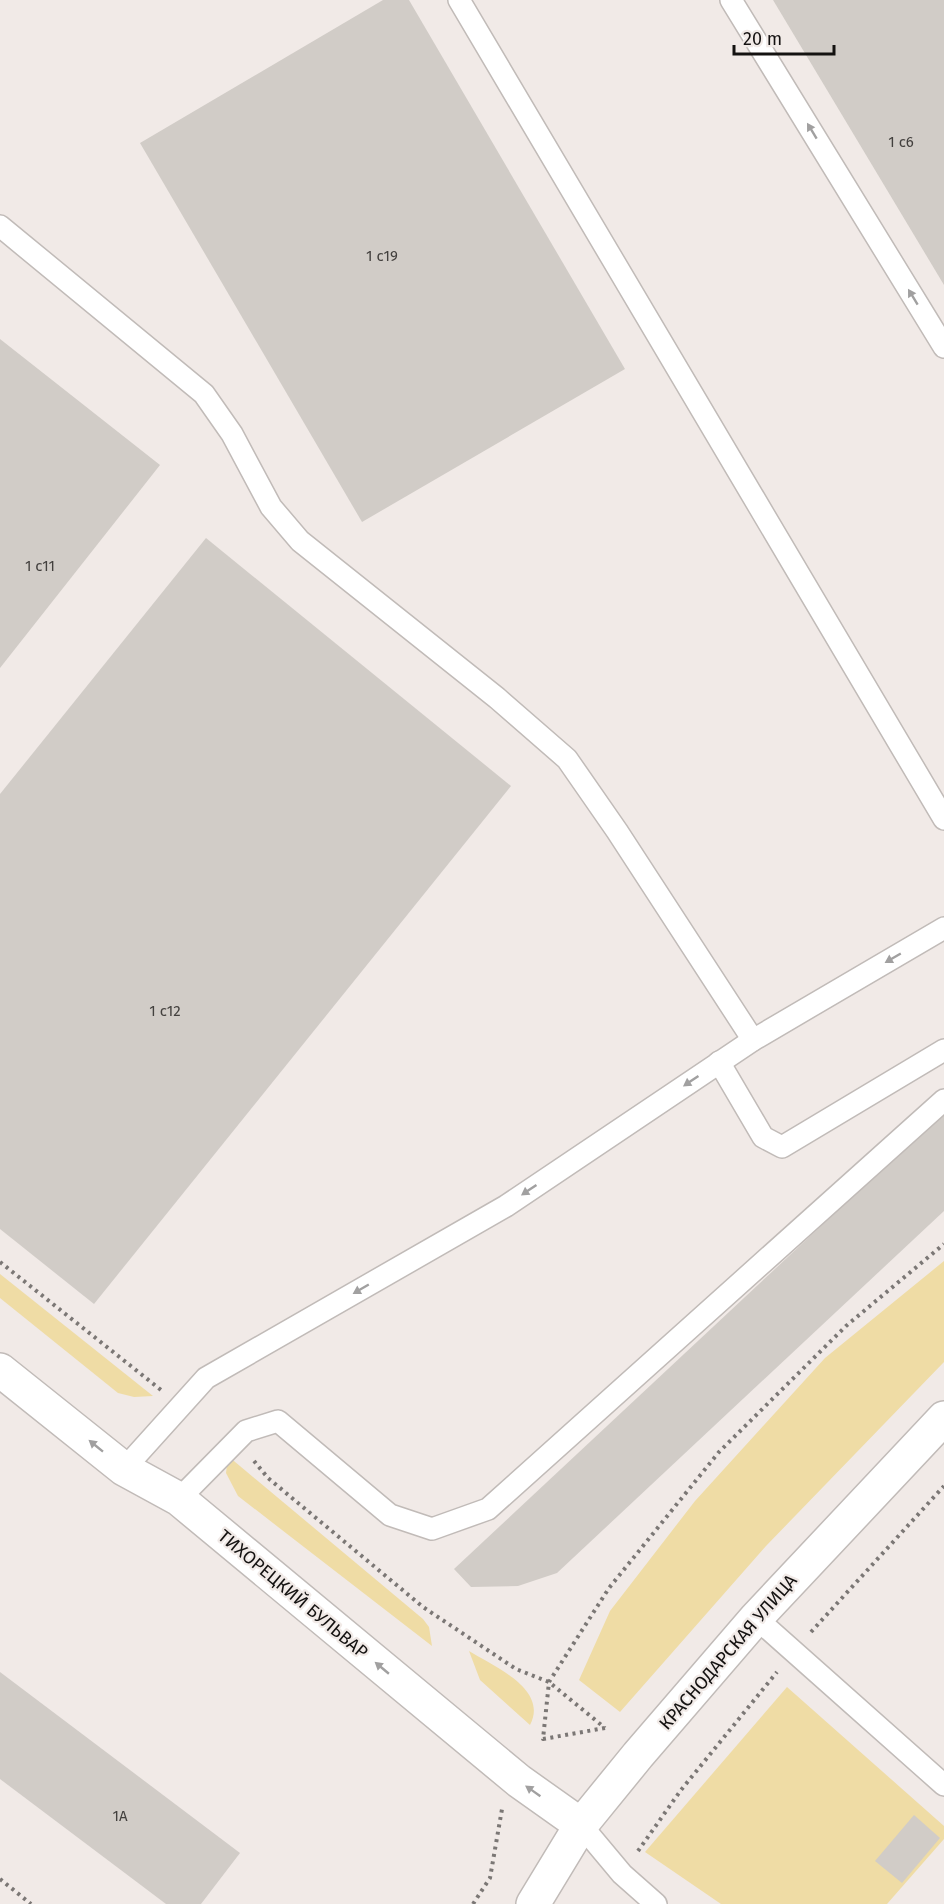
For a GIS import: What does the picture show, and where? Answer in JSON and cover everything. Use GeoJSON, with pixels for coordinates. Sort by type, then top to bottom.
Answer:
{"type":"FeatureCollection","features":[{"type":"Feature","properties":{"kind":"street","name":"ТИХОРЕЦКИЙ БУЛЬВАР"},"geometry":{"type":"LineString","coordinates":[[0,1370],[124,1469],[178,1499],[519,1780],[581,1825]]}},
{"type":"Feature","properties":{"kind":"street","name":"КРАСНОДАРСКАЯ УЛИЦА"},"geometry":{"type":"LineString","coordinates":[[533,1904],[581,1825],[756,1618],[926,1434],[944,1418]]}},
{"type":"Feature","properties":{"kind":"lane"},"geometry":{"type":"LineString","coordinates":[[459,0],[944,819]]}},
{"type":"Feature","properties":{"kind":"lane"},"geometry":{"type":"LineString","coordinates":[[731,0],[944,347]]}},
{"type":"Feature","properties":{"kind":"lane"},"geometry":{"type":"LineString","coordinates":[[0,226],[204,394],[232,434],[271,507],[300,540],[497,698],[567,759],[617,831],[753,1040]]}},
{"type":"Feature","properties":{"kind":"lane"},"geometry":{"type":"LineString","coordinates":[[124,1469],[206,1378],[506,1206],[753,1040],[944,928]]}},
{"type":"Feature","properties":{"kind":"lane"},"geometry":{"type":"LineString","coordinates":[[719,1062],[763,1137],[782,1147],[944,1050]]}},
{"type":"Feature","properties":{"kind":"lane"},"geometry":{"type":"LineString","coordinates":[[178,1499],[246,1431],[278,1421],[390,1515],[432,1529],[488,1509],[944,1100]]}},
{"type":"Feature","properties":{"kind":"lane"},"geometry":{"type":"LineString","coordinates":[[756,1618],[944,1785]]}},
{"type":"Feature","properties":{"kind":"lane"},"geometry":{"type":"LineString","coordinates":[[581,1825],[622,1875],[656,1904]]}},
{"type":"Feature","properties":{"kind":"path"},"geometry":{"type":"LineString","coordinates":[[237,1441],[268,1478],[423,1607],[516,1669],[549,1682],[605,1728],[543,1739],[549,1682],[609,1588],[719,1452],[846,1326],[944,1244]]}},
{"type":"Feature","properties":{"kind":"path"},"geometry":{"type":"LineString","coordinates":[[0,1262],[157,1386],[179,1408]]}},
{"type":"Feature","properties":{"kind":"path"},"geometry":{"type":"LineString","coordinates":[[622,1875],[681,1790],[794,1651],[944,1486]]}},
{"type":"Feature","properties":{"kind":"path"},"geometry":{"type":"LineString","coordinates":[[473,1904],[490,1878],[502,1807]]}},
{"type":"Feature","properties":{"kind":"path"},"geometry":{"type":"LineString","coordinates":[[0,1879],[31,1904]]}},
{"type":"Feature","properties":{"kind":"shaded area"},"geometry":{"type":"Polygon","coordinates":[[[944,1261],[944,1362],[766,1546],[620,1712],[579,1680],[610,1611],[695,1501],[825,1358],[944,1261]]]}},
{"type":"Feature","properties":{"kind":"shaded area"},"geometry":{"type":"Polygon","coordinates":[[[0,1274],[153,1396],[134,1397],[118,1393],[0,1298],[0,1274]]]}},
{"type":"Feature","properties":{"kind":"shaded area"},"geometry":{"type":"Polygon","coordinates":[[[228,1456],[423,1619],[429,1627],[432,1646],[238,1496],[226,1473],[228,1456]]]}},
{"type":"Feature","properties":{"kind":"shaded area"},"geometry":{"type":"Polygon","coordinates":[[[469,1651],[516,1680],[525,1690],[532,1700],[534,1712],[530,1725],[480,1680],[469,1651]]]}},
{"type":"Feature","properties":{"kind":"shaded area"},"geometry":{"type":"Polygon","coordinates":[[[787,1687],[944,1826],[944,1839],[887,1904],[721,1904],[645,1852],[787,1687]]]}},
{"type":"Feature","properties":{"kind":"building"},"geometry":{"type":"Polygon","coordinates":[[[383,0],[409,0],[625,369],[362,522],[140,143],[383,0]]]}},
{"type":"Feature","properties":{"kind":"building"},"geometry":{"type":"Polygon","coordinates":[[[773,0],[944,0],[944,285],[773,0]]]}},
{"type":"Feature","properties":{"kind":"building"},"geometry":{"type":"Polygon","coordinates":[[[0,339],[160,465],[0,668],[0,339]]]}},
{"type":"Feature","properties":{"kind":"building"},"geometry":{"type":"Polygon","coordinates":[[[206,538],[511,786],[94,1304],[0,1229],[0,794],[206,538]]]}},
{"type":"Feature","properties":{"kind":"building"},"geometry":{"type":"Polygon","coordinates":[[[944,1111],[944,1211],[557,1573],[518,1586],[471,1587],[454,1569],[944,1111]]]}},
{"type":"Feature","properties":{"kind":"building"},"geometry":{"type":"Polygon","coordinates":[[[0,1672],[240,1853],[201,1904],[166,1904],[0,1779],[0,1672]]]}},
{"type":"Feature","properties":{"kind":"building"},"geometry":{"type":"Polygon","coordinates":[[[914,1815],[940,1838],[902,1883],[875,1861],[914,1815]]]}}]}
